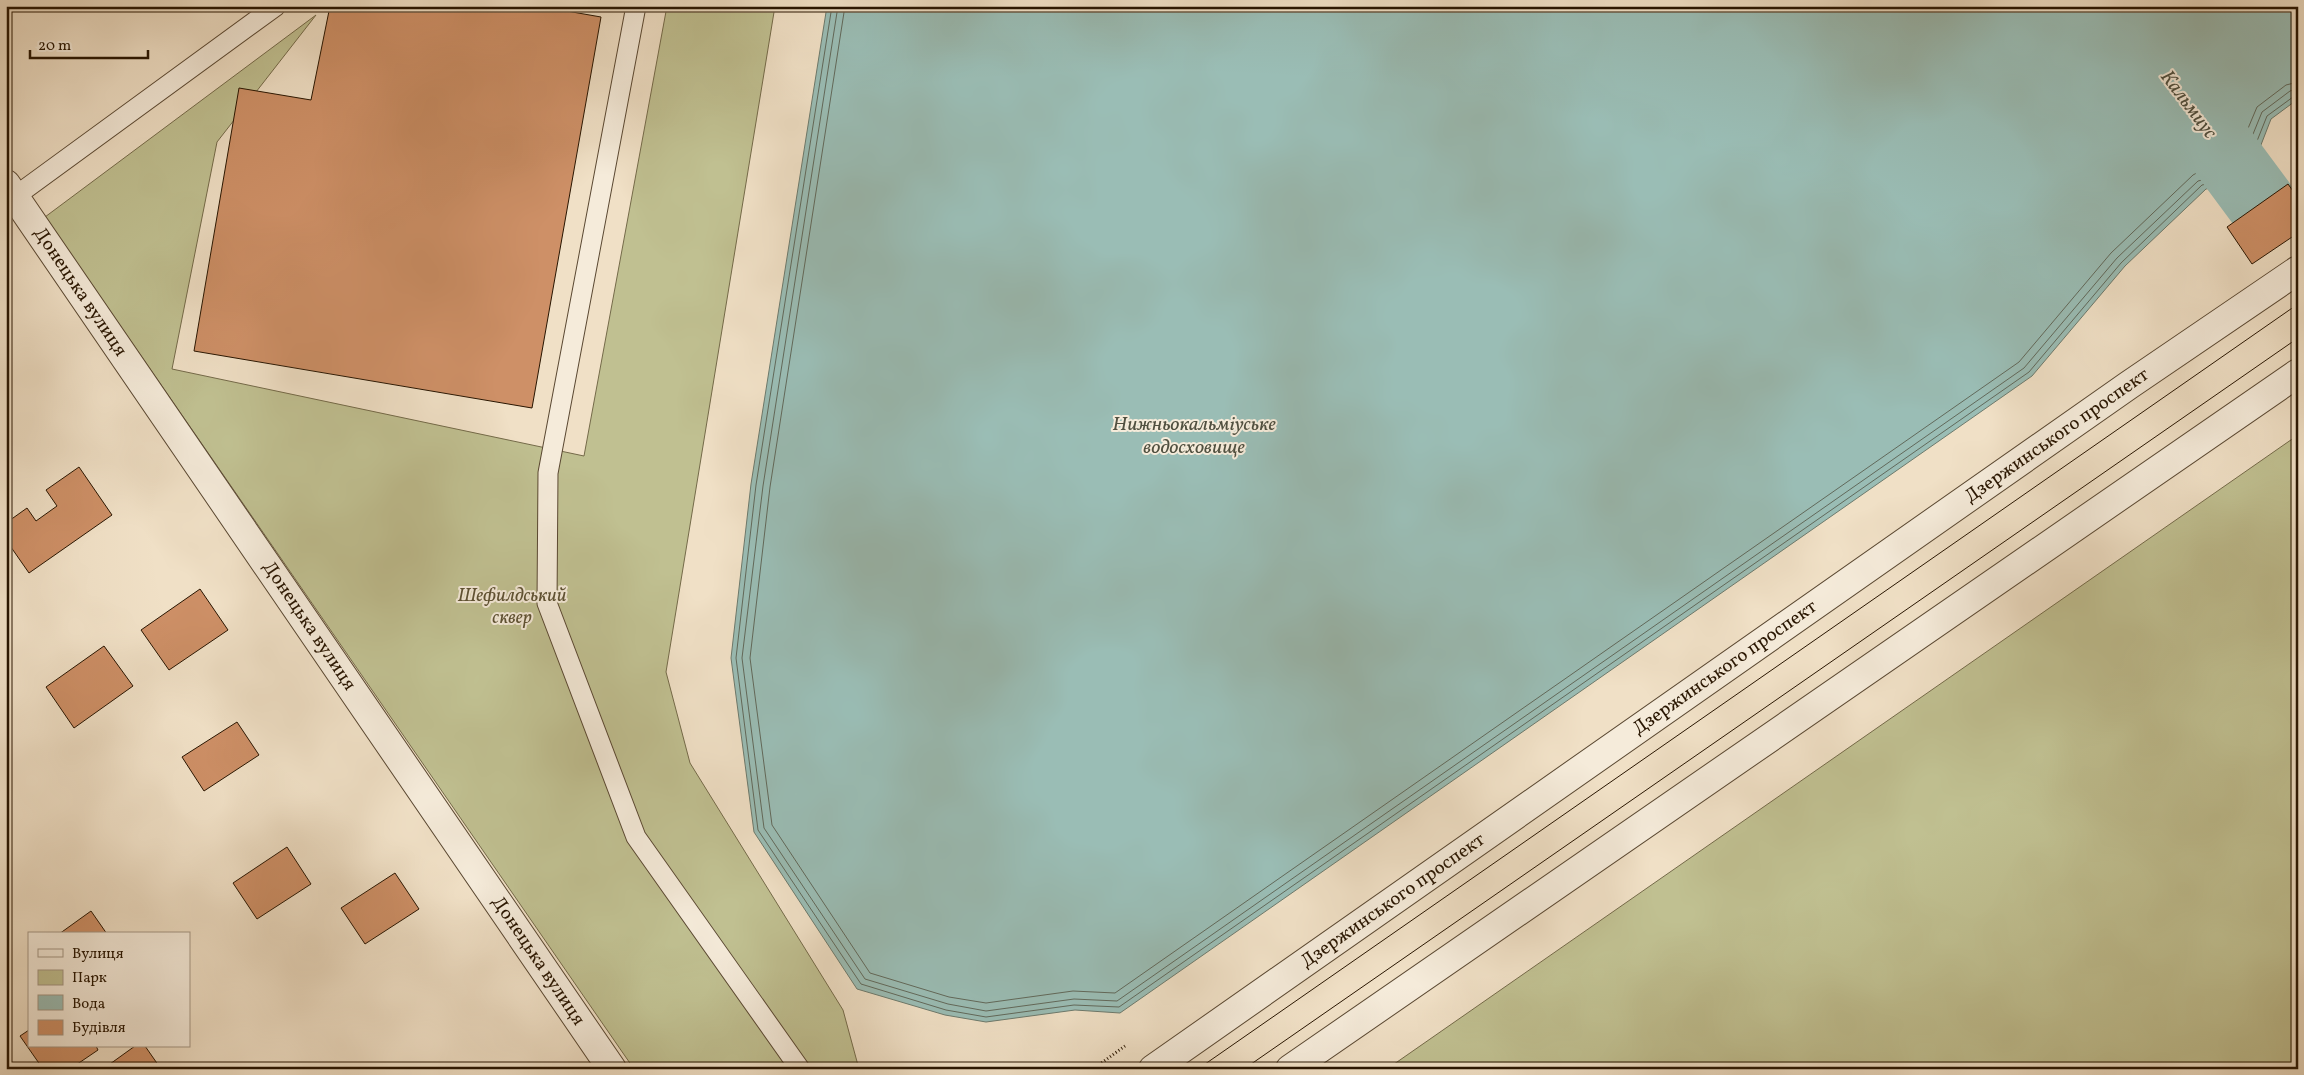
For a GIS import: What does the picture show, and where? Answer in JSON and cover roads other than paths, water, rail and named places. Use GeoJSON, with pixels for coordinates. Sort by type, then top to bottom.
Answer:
{"type":"FeatureCollection","features":[{"type":"Feature","properties":{"kind":"street","name":"Донецька вулиця"},"geometry":{"type":"LineString","coordinates":[[9,195],[612,1069]]}},
{"type":"Feature","properties":{"kind":"street","name":"Дзержинського проспект"},"geometry":{"type":"LineString","coordinates":[[1153,1069],[2130,385],[2298,270]]}},
{"type":"Feature","properties":{"kind":"street"},"geometry":{"type":"LineString","coordinates":[[1290,1069],[2298,373]]}},
{"type":"Feature","properties":{"kind":"lane"},"geometry":{"type":"LineString","coordinates":[[9,195],[276,6]]}},
{"type":"Feature","properties":{"kind":"lane"},"geometry":{"type":"LineString","coordinates":[[636,6],[548,473],[548,603],[636,837],[800,1069]]}},
{"type":"Feature","properties":{"kind":"water","name":"Нижньокальміуське водосховище"},"geometry":{"type":"Polygon","coordinates":[[[827,6],[2298,6],[2298,99],[2271,119],[2247,181],[2206,189],[2125,266],[2032,376],[1120,1013],[1075,1010],[986,1022],[945,1015],[857,989],[754,832],[731,658],[751,484],[827,6]]]}},
{"type":"Feature","properties":{"kind":"waterway","name":"Кальмиус"},"geometry":{"type":"LineString","coordinates":[[2115,6],[2261,203]]}},
{"type":"Feature","properties":{"kind":"tram line"},"geometry":{"type":"LineString","coordinates":[[1198,1069],[2298,304]]}},
{"type":"Feature","properties":{"kind":"tram line"},"geometry":{"type":"LineString","coordinates":[[1244,1069],[2298,338]]}},
{"type":"Feature","properties":{"kind":"park label","name":"Шефилдський сквер"},"geometry":{"type":"Point","coordinates":[512,607]}}]}
